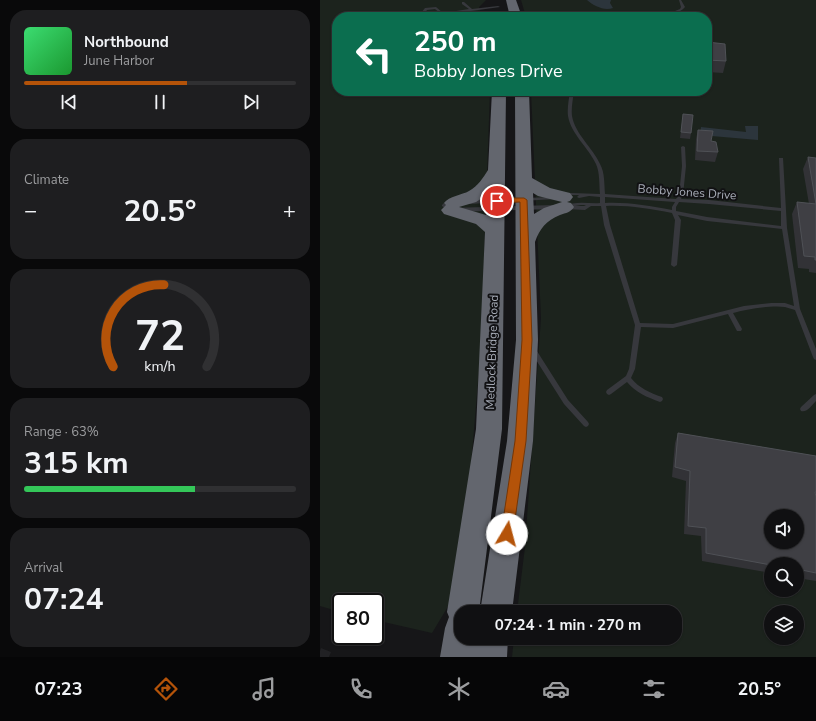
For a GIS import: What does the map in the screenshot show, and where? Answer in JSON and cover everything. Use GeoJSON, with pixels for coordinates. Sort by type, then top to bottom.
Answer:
{"type":"FeatureCollection","features":[{"type":"Feature","properties":{"kind":"highway"},"geometry":{"type":"LineString","coordinates":[[511,0],[515,12]]}},
{"type":"Feature","properties":{"kind":"highway","name":"Medlock Bridge Road"},"geometry":{"type":"LineString","coordinates":[[464,605],[489,429],[499,96]]}},
{"type":"Feature","properties":{"kind":"highway"},"geometry":{"type":"LineString","coordinates":[[497,605],[520,441],[527,340],[522,96]]}},
{"type":"Feature","properties":{"kind":"highway"},"geometry":{"type":"LineString","coordinates":[[452,206],[476,195],[484,189],[497,169]]}},
{"type":"Feature","properties":{"kind":"highway"},"geometry":{"type":"LineString","coordinates":[[524,180],[544,192],[570,200]]}},
{"type":"Feature","properties":{"kind":"highway"},"geometry":{"type":"LineString","coordinates":[[525,242],[529,231],[538,218],[570,200]]}},
{"type":"Feature","properties":{"kind":"highway"},"geometry":{"type":"LineString","coordinates":[[452,206],[482,220],[496,213]]}},
{"type":"Feature","properties":{"kind":"highway"},"geometry":{"type":"LineString","coordinates":[[457,657],[459,645]]}},
{"type":"Feature","properties":{"kind":"highway"},"geometry":{"type":"LineString","coordinates":[[490,657],[491,645]]}},
{"type":"Feature","properties":{"kind":"lane"},"geometry":{"type":"LineString","coordinates":[[676,12],[682,10],[683,7],[680,0]]}},
{"type":"Feature","properties":{"kind":"lane"},"geometry":{"type":"LineString","coordinates":[[463,3],[471,10]]}},
{"type":"Feature","properties":{"kind":"lane"},"geometry":{"type":"LineString","coordinates":[[424,12],[426,9],[436,8],[440,12]]}},
{"type":"Feature","properties":{"kind":"lane"},"geometry":{"type":"LineString","coordinates":[[456,12],[498,8]]}},
{"type":"Feature","properties":{"kind":"lane"},"geometry":{"type":"LineString","coordinates":[[572,96],[570,115],[572,122],[575,129],[598,163],[601,171],[602,195],[607,225],[638,325],[632,369],[628,378],[610,392]]}},
{"type":"Feature","properties":{"kind":"lane"},"geometry":{"type":"LineString","coordinates":[[674,265],[678,220],[674,212],[674,207],[681,195],[683,146]]}},
{"type":"Feature","properties":{"kind":"lane"},"geometry":{"type":"LineString","coordinates":[[781,159],[784,228],[797,309],[816,357]]}},
{"type":"Feature","properties":{"kind":"lane","name":"Bobby Jones Drive"},"geometry":{"type":"LineString","coordinates":[[524,203],[570,200],[576,194],[583,193],[589,196]]}},
{"type":"Feature","properties":{"kind":"lane","name":"Bobby Jones Drive"},"geometry":{"type":"LineString","coordinates":[[452,206],[496,213],[524,203],[570,200],[602,195],[709,202],[783,210]]}},
{"type":"Feature","properties":{"kind":"lane","name":"Bobby Jones Drive"},"geometry":{"type":"LineString","coordinates":[[570,200],[579,208],[590,205],[644,206],[707,219],[784,228]]}},
{"type":"Feature","properties":{"kind":"lane"},"geometry":{"type":"LineString","coordinates":[[638,325],[673,326],[730,312],[771,305],[785,305],[797,309]]}},
{"type":"Feature","properties":{"kind":"lane"},"geometry":{"type":"LineString","coordinates":[[730,312],[739,329]]}},
{"type":"Feature","properties":{"kind":"lane"},"geometry":{"type":"LineString","coordinates":[[527,340],[566,402],[586,424]]}},
{"type":"Feature","properties":{"kind":"lane"},"geometry":{"type":"LineString","coordinates":[[628,378],[640,391],[660,399]]}},
{"type":"Feature","properties":{"kind":"lane"},"geometry":{"type":"LineString","coordinates":[[803,409],[816,397]]}},
{"type":"Feature","properties":{"kind":"shaded area"},"geometry":{"type":"Polygon","coordinates":[[[320,0],[486,0],[479,7],[480,11],[490,12],[332,12],[332,96],[490,96],[481,345],[467,514],[453,598],[432,633],[384,622],[384,593],[332,593],[332,609],[320,606],[320,0]]]}},
{"type":"Feature","properties":{"kind":"shaded area"},"geometry":{"type":"Polygon","coordinates":[[[521,0],[816,0],[816,657],[512,657],[513,645],[682,645],[682,605],[518,605],[525,547],[541,318],[531,96],[712,96],[712,12],[525,12],[521,0]]]}},
{"type":"Feature","properties":{"kind":"shaded area"},"geometry":{"type":"Polygon","coordinates":[[[587,0],[611,0],[610,3],[613,8],[606,9],[599,7],[587,0]]]}},
{"type":"Feature","properties":{"kind":"shaded area"},"geometry":{"type":"Polygon","coordinates":[[[745,126],[758,126],[758,140],[700,135],[701,127],[746,132],[745,126]]]}},
{"type":"Feature","properties":{"kind":"building"},"geometry":{"type":"Polygon","coordinates":[[[712,43],[725,44],[726,61],[712,60],[712,43]]]}},
{"type":"Feature","properties":{"kind":"building"},"geometry":{"type":"Polygon","coordinates":[[[683,114],[693,115],[691,133],[681,132],[683,114]]]}},
{"type":"Feature","properties":{"kind":"building"},"geometry":{"type":"Polygon","coordinates":[[[698,130],[713,131],[711,141],[716,142],[718,152],[697,151],[698,130]]]}},
{"type":"Feature","properties":{"kind":"building"},"geometry":{"type":"Polygon","coordinates":[[[808,157],[816,158],[816,204],[808,157]]]}},
{"type":"Feature","properties":{"kind":"building"},"geometry":{"type":"Polygon","coordinates":[[[797,202],[816,204],[816,260],[815,257],[804,256],[797,202]]]}},
{"type":"Feature","properties":{"kind":"building"},"geometry":{"type":"Polygon","coordinates":[[[678,433],[816,456],[816,573],[804,570],[804,557],[764,557],[764,564],[706,553],[706,528],[688,526],[690,471],[675,467],[678,433]]]}},
{"type":"Feature","properties":{"kind":"route"},"geometry":{"type":"LineString","coordinates":[[497,201],[524,200],[527,340],[520,441],[507,534]]}}]}
